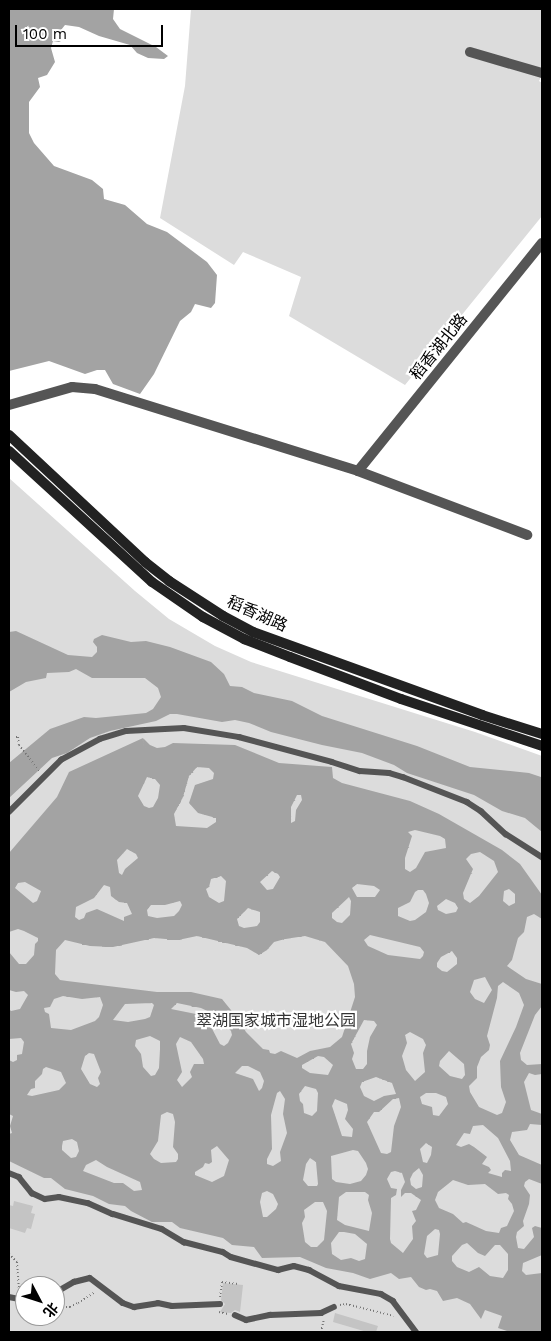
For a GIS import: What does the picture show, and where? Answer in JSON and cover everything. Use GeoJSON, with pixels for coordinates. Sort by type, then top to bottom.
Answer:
{"type":"FeatureCollection","features":[{"type":"Feature","properties":{"kind":"street"},"geometry":{"type":"LineString","coordinates":[[470,52],[542,73]]}},
{"type":"Feature","properties":{"kind":"street","name":"稻香湖北路"},"geometry":{"type":"LineString","coordinates":[[358,471],[542,242]]}},
{"type":"Feature","properties":{"kind":"street"},"geometry":{"type":"LineString","coordinates":[[9,404],[72,387],[95,389],[358,471],[527,535]]}},
{"type":"Feature","properties":{"kind":"street","name":"稻香湖路"},"geometry":{"type":"LineString","coordinates":[[9,435],[146,562],[169,581],[223,616],[253,632],[482,715],[542,734]]}},
{"type":"Feature","properties":{"kind":"street","name":"稻香湖路"},"geometry":{"type":"LineString","coordinates":[[9,451],[152,582],[203,617],[244,639],[290,657],[401,699],[542,746]]}},
{"type":"Feature","properties":{"kind":"lane"},"geometry":{"type":"LineString","coordinates":[[9,812],[61,760],[100,739],[126,731],[184,728],[239,737],[332,762],[360,772],[389,773],[403,777],[467,802],[481,811],[506,834],[542,857]]}},
{"type":"Feature","properties":{"kind":"lane"},"geometry":{"type":"LineString","coordinates":[[9,1173],[19,1177],[32,1193],[46,1198],[59,1197],[88,1203],[113,1214],[162,1229],[184,1242],[217,1250],[231,1257],[278,1270],[294,1266],[309,1270],[339,1286],[381,1294],[394,1301],[416,1332]]}},
{"type":"Feature","properties":{"kind":"lane"},"geometry":{"type":"LineString","coordinates":[[65,1287],[74,1282],[90,1278],[123,1303],[134,1307],[158,1303],[172,1306],[220,1304]]}},
{"type":"Feature","properties":{"kind":"lane"},"geometry":{"type":"LineString","coordinates":[[235,1315],[246,1320],[270,1315],[321,1313],[334,1307]]}},
{"type":"Feature","properties":{"kind":"path"},"geometry":{"type":"LineString","coordinates":[[9,737],[18,737],[18,742],[22,749],[40,772]]}},
{"type":"Feature","properties":{"kind":"path"},"geometry":{"type":"LineString","coordinates":[[9,1254],[17,1262],[19,1276]]}},
{"type":"Feature","properties":{"kind":"path"},"geometry":{"type":"LineString","coordinates":[[65,1307],[70,1307],[97,1291],[107,1291]]}},
{"type":"Feature","properties":{"kind":"path"},"geometry":{"type":"LineString","coordinates":[[321,1332],[325,1317],[334,1307],[346,1304],[408,1320]]}},
{"type":"Feature","properties":{"kind":"green space"},"geometry":{"type":"Polygon","coordinates":[[[191,9],[542,9],[542,75],[539,81],[542,83],[542,216],[405,385],[289,316],[301,277],[243,252],[234,265],[160,218],[185,86],[191,9]]]}},
{"type":"Feature","properties":{"kind":"green space","name":"翠湖国家城市湿地公园"},"geometry":{"type":"Polygon","coordinates":[[[9,478],[169,619],[215,646],[251,662],[475,732],[542,756],[542,1332],[9,1332],[9,478]]]}},
{"type":"Feature","properties":{"kind":"shaded area"},"geometry":{"type":"Polygon","coordinates":[[[9,9],[114,9],[113,19],[120,29],[156,47],[168,56],[164,59],[148,58],[137,53],[130,45],[99,36],[79,27],[65,25],[61,30],[63,40],[59,42],[53,41],[51,48],[55,62],[47,75],[38,78],[40,87],[29,102],[29,133],[34,143],[54,166],[92,180],[103,189],[104,199],[125,205],[147,224],[167,232],[207,262],[217,275],[215,303],[211,308],[195,304],[191,312],[180,321],[154,374],[140,394],[113,384],[105,370],[97,370],[85,374],[49,361],[9,371],[9,9]]]}},
{"type":"Feature","properties":{"kind":"shaded area"},"geometry":{"type":"Polygon","coordinates":[[[16,631],[68,655],[92,657],[97,652],[97,647],[93,642],[94,639],[102,635],[131,642],[146,641],[170,647],[211,662],[224,674],[230,686],[242,687],[254,693],[292,701],[322,716],[417,746],[470,767],[529,773],[541,777],[542,832],[525,818],[502,811],[474,795],[407,773],[394,765],[362,753],[271,732],[249,723],[235,720],[222,722],[177,714],[170,714],[156,721],[110,731],[90,738],[67,753],[52,758],[9,798],[9,763],[50,729],[84,717],[96,718],[146,713],[153,709],[161,697],[158,688],[145,678],[92,678],[76,669],[69,672],[47,673],[46,678],[26,682],[9,692],[9,632],[16,631]]]}},
{"type":"Feature","properties":{"kind":"shaded area"},"geometry":{"type":"Polygon","coordinates":[[[143,738],[150,745],[157,748],[173,743],[235,745],[279,763],[332,767],[333,778],[342,783],[410,801],[439,814],[502,850],[520,864],[542,895],[542,919],[534,914],[527,917],[524,932],[518,938],[512,960],[507,966],[526,979],[542,984],[542,1006],[535,1015],[520,1053],[521,1060],[527,1065],[542,1064],[542,1074],[535,1075],[529,1073],[524,1082],[531,1110],[542,1114],[542,1125],[530,1124],[527,1130],[512,1132],[510,1140],[519,1155],[542,1165],[542,1184],[529,1179],[525,1182],[524,1186],[530,1195],[529,1204],[523,1221],[524,1226],[517,1232],[516,1237],[518,1248],[524,1249],[534,1237],[532,1228],[535,1226],[542,1228],[542,1255],[523,1263],[522,1271],[526,1275],[542,1273],[542,1332],[510,1332],[498,1328],[502,1316],[485,1310],[481,1319],[470,1304],[457,1298],[443,1301],[437,1291],[419,1287],[411,1277],[399,1279],[391,1273],[370,1279],[353,1273],[326,1268],[300,1257],[262,1258],[254,1247],[232,1245],[223,1238],[180,1228],[172,1222],[152,1222],[125,1206],[109,1204],[93,1196],[65,1189],[51,1178],[44,1178],[9,1161],[9,1134],[12,1133],[10,1126],[13,1116],[9,1114],[9,1060],[13,1062],[17,1060],[17,1055],[22,1054],[24,1042],[21,1038],[9,1039],[9,1009],[11,1011],[20,1009],[28,995],[24,991],[16,992],[9,990],[9,952],[19,964],[26,964],[34,955],[35,944],[38,938],[18,929],[9,932],[9,853],[57,797],[69,772],[143,738]],[[197,767],[189,776],[183,797],[174,814],[176,826],[207,828],[216,822],[216,818],[198,813],[189,803],[195,785],[213,779],[214,773],[209,768],[197,767]],[[147,777],[138,796],[144,806],[153,807],[158,798],[160,785],[155,779],[147,777]],[[297,795],[291,807],[291,823],[295,821],[296,810],[302,800],[301,795],[297,795]],[[415,830],[408,832],[412,836],[405,858],[405,869],[410,872],[416,868],[425,852],[446,848],[445,839],[415,830]],[[127,849],[117,860],[119,873],[122,875],[125,869],[138,858],[136,854],[127,849]],[[480,852],[471,854],[466,859],[473,869],[463,893],[464,899],[470,903],[479,896],[498,872],[494,861],[480,852]],[[272,871],[260,882],[267,890],[273,889],[280,877],[272,871]],[[221,876],[211,879],[209,887],[206,889],[209,897],[219,903],[224,901],[226,881],[221,876]],[[25,882],[18,883],[15,888],[33,903],[37,901],[41,891],[25,882]],[[357,884],[352,888],[357,897],[375,897],[380,890],[374,886],[357,884]],[[104,885],[94,898],[76,907],[75,917],[79,920],[84,918],[86,913],[97,909],[124,921],[124,917],[132,914],[127,903],[119,902],[111,896],[110,887],[104,885]],[[509,889],[504,891],[503,901],[509,906],[515,903],[515,894],[509,889]],[[423,890],[415,892],[410,902],[398,908],[398,916],[410,921],[415,920],[426,912],[429,903],[423,890]],[[349,897],[332,913],[332,918],[342,923],[350,915],[351,901],[349,897]],[[446,899],[437,906],[438,910],[446,914],[456,912],[458,908],[455,903],[446,899]],[[180,901],[165,905],[151,905],[147,910],[148,916],[157,918],[174,916],[182,905],[180,901]],[[248,908],[237,919],[239,926],[244,928],[257,926],[260,922],[260,912],[248,908]],[[370,935],[364,940],[368,946],[388,955],[420,959],[424,952],[420,947],[370,935]],[[197,936],[178,940],[154,938],[113,947],[90,946],[65,940],[56,950],[55,974],[60,980],[157,992],[191,992],[222,999],[246,1032],[263,1049],[275,1054],[281,1051],[297,1058],[310,1051],[330,1047],[342,1037],[355,997],[354,984],[348,966],[325,942],[305,936],[274,942],[259,955],[247,948],[197,936]],[[452,951],[441,957],[437,963],[437,967],[447,972],[457,964],[457,958],[452,951]],[[485,977],[474,980],[470,992],[475,999],[484,1003],[492,990],[485,977]],[[503,982],[498,986],[497,998],[487,1036],[490,1045],[489,1050],[481,1057],[477,1067],[477,1078],[469,1086],[470,1092],[479,1107],[497,1115],[502,1113],[506,1102],[501,1087],[500,1061],[524,1005],[519,993],[503,982]],[[63,996],[54,999],[50,1007],[44,1008],[45,1012],[49,1014],[51,1028],[71,1030],[95,1021],[99,1017],[103,1005],[100,997],[82,999],[63,996]],[[152,1003],[125,1004],[113,1020],[128,1022],[150,1017],[154,1005],[152,1003]],[[177,1003],[171,1009],[201,1015],[208,1021],[220,1044],[224,1046],[232,1035],[231,1031],[218,1016],[201,1008],[177,1003]],[[364,1020],[351,1044],[354,1053],[352,1059],[356,1069],[363,1069],[367,1064],[370,1037],[377,1025],[374,1021],[364,1020]],[[410,1032],[405,1035],[407,1043],[402,1056],[406,1070],[415,1081],[425,1072],[423,1053],[426,1045],[423,1039],[410,1032]],[[150,1036],[136,1040],[135,1046],[141,1054],[143,1067],[151,1076],[155,1075],[159,1068],[160,1041],[150,1036]],[[180,1037],[176,1044],[182,1072],[177,1080],[182,1087],[192,1077],[190,1072],[194,1064],[204,1064],[203,1059],[191,1042],[180,1037]],[[449,1051],[440,1061],[439,1066],[450,1076],[462,1079],[465,1075],[464,1064],[449,1051]],[[89,1053],[85,1056],[81,1069],[90,1084],[97,1087],[100,1084],[98,1078],[101,1072],[94,1054],[89,1053]],[[318,1056],[302,1065],[302,1068],[310,1073],[328,1075],[333,1065],[324,1057],[318,1056]],[[242,1066],[235,1073],[253,1079],[259,1091],[264,1081],[260,1072],[248,1066],[242,1066]],[[46,1067],[35,1081],[35,1088],[31,1089],[27,1095],[32,1096],[59,1090],[66,1083],[61,1072],[46,1067]],[[376,1077],[362,1082],[360,1087],[364,1096],[374,1101],[384,1096],[396,1094],[392,1083],[376,1077]],[[305,1086],[299,1094],[304,1113],[312,1116],[317,1111],[318,1093],[316,1089],[305,1086]],[[280,1091],[277,1093],[271,1115],[272,1149],[267,1159],[267,1164],[273,1166],[281,1161],[280,1152],[287,1133],[283,1114],[285,1099],[280,1091]],[[426,1093],[420,1097],[422,1104],[432,1107],[433,1115],[439,1116],[448,1104],[446,1097],[436,1093],[426,1093]],[[399,1098],[393,1099],[379,1112],[374,1112],[367,1122],[381,1153],[387,1154],[391,1152],[394,1126],[401,1107],[399,1098]],[[335,1099],[332,1106],[342,1136],[352,1137],[353,1129],[345,1119],[348,1110],[347,1104],[335,1099]],[[167,1112],[161,1115],[158,1141],[150,1154],[161,1163],[176,1162],[178,1159],[178,1154],[173,1147],[175,1122],[173,1114],[167,1112]],[[483,1125],[473,1126],[470,1134],[464,1133],[456,1145],[461,1147],[469,1144],[487,1157],[482,1164],[491,1170],[488,1173],[502,1177],[502,1173],[505,1170],[511,1171],[510,1161],[498,1138],[483,1125]],[[72,1139],[63,1141],[62,1150],[71,1158],[76,1157],[79,1151],[77,1142],[72,1139]],[[426,1143],[420,1149],[423,1162],[427,1163],[432,1147],[426,1143]],[[217,1146],[211,1150],[212,1162],[209,1164],[205,1163],[203,1167],[195,1172],[195,1175],[212,1182],[224,1176],[229,1160],[217,1146]],[[353,1150],[331,1156],[332,1179],[336,1182],[350,1184],[361,1181],[368,1169],[358,1151],[353,1150]],[[310,1158],[306,1164],[303,1180],[308,1186],[317,1186],[316,1162],[310,1158]],[[96,1160],[86,1165],[83,1171],[114,1183],[123,1183],[134,1191],[142,1190],[140,1182],[96,1160]],[[419,1168],[410,1179],[411,1185],[416,1189],[422,1187],[423,1175],[419,1168]],[[395,1171],[391,1172],[387,1179],[391,1188],[397,1189],[396,1195],[391,1198],[390,1239],[391,1243],[403,1253],[413,1239],[412,1226],[416,1221],[412,1211],[416,1210],[421,1200],[411,1193],[405,1193],[401,1197],[401,1190],[405,1182],[402,1173],[395,1171]],[[453,1180],[438,1192],[435,1200],[439,1208],[453,1214],[463,1223],[466,1222],[486,1231],[499,1233],[501,1228],[507,1226],[514,1211],[508,1199],[509,1195],[506,1193],[498,1194],[485,1184],[468,1185],[453,1180]],[[267,1191],[262,1193],[260,1202],[263,1217],[267,1217],[276,1209],[278,1204],[273,1194],[267,1191]],[[346,1192],[339,1197],[337,1220],[345,1225],[369,1231],[372,1213],[368,1200],[369,1195],[365,1192],[346,1192]],[[315,1202],[304,1210],[305,1217],[302,1223],[305,1242],[311,1247],[317,1247],[324,1240],[327,1211],[323,1202],[315,1202]],[[435,1229],[427,1236],[424,1254],[427,1258],[438,1255],[439,1230],[435,1229]],[[339,1232],[331,1243],[332,1254],[341,1260],[351,1258],[359,1261],[365,1259],[367,1244],[355,1234],[339,1232]],[[467,1243],[462,1245],[452,1256],[452,1261],[457,1267],[469,1272],[479,1267],[490,1276],[503,1278],[508,1270],[508,1254],[500,1245],[495,1245],[485,1256],[478,1253],[467,1243]]]}},
{"type":"Feature","properties":{"kind":"building"},"geometry":{"type":"Polygon","coordinates":[[[14,1201],[33,1206],[31,1213],[35,1214],[31,1229],[27,1228],[25,1233],[9,1228],[9,1205],[13,1206],[14,1201]]]}},
{"type":"Feature","properties":{"kind":"building"},"geometry":{"type":"Polygon","coordinates":[[[223,1283],[243,1285],[240,1312],[235,1310],[231,1313],[220,1312],[225,1304],[221,1300],[223,1283]]]}},
{"type":"Feature","properties":{"kind":"building"},"geometry":{"type":"Polygon","coordinates":[[[335,1313],[378,1326],[376,1332],[367,1332],[333,1322],[335,1313]]]}}]}
